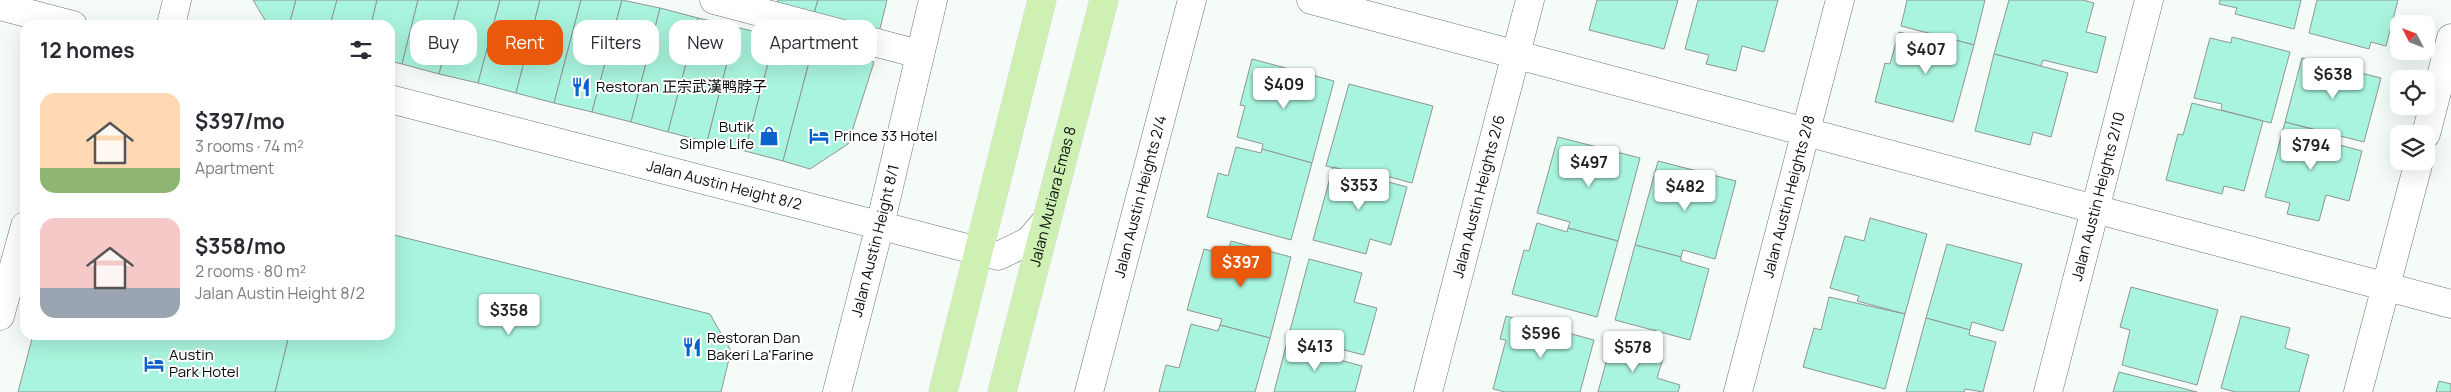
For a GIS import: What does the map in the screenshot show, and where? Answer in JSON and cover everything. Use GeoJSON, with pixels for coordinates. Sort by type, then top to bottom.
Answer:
{"type":"FeatureCollection","features":[{"type":"Feature","properties":{"kind":"main road"},"geometry":{"type":"LineString","coordinates":[[943,392],[1042,0]]}},
{"type":"Feature","properties":{"kind":"main road","name":"Jalan Mutiara Emas 8"},"geometry":{"type":"LineString","coordinates":[[1002,392],[1104,0]]}},
{"type":"Feature","properties":{"kind":"street"},"geometry":{"type":"LineString","coordinates":[[172,20],[177,0]]}},
{"type":"Feature","properties":{"kind":"street"},"geometry":{"type":"LineString","coordinates":[[714,0],[919,54]]}},
{"type":"Feature","properties":{"kind":"street","name":"Jalan Austin Height 8/1"},"geometry":{"type":"LineString","coordinates":[[837,392],[880,225],[933,0]]}},
{"type":"Feature","properties":{"kind":"street","name":"Jalan Austin Heights 2/4"},"geometry":{"type":"LineString","coordinates":[[1089,392],[1192,0]]}},
{"type":"Feature","properties":{"kind":"street"},"geometry":{"type":"LineString","coordinates":[[1311,0],[2451,304]]}},
{"type":"Feature","properties":{"kind":"street","name":"Jalan Austin Heights 2/6"},"geometry":{"type":"LineString","coordinates":[[1428,392],[1530,0]]}},
{"type":"Feature","properties":{"kind":"street","name":"Jalan Austin Heights 2/8"},"geometry":{"type":"LineString","coordinates":[[1738,392],[1840,0]]}},
{"type":"Feature","properties":{"kind":"street","name":"Jalan Austin Heights 2/10"},"geometry":{"type":"LineString","coordinates":[[2048,392],[2149,0]]}},
{"type":"Feature","properties":{"kind":"street"},"geometry":{"type":"LineString","coordinates":[[0,6],[54,20]]}},
{"type":"Feature","properties":{"kind":"street"},"geometry":{"type":"LineString","coordinates":[[2428,125],[2451,38]]}},
{"type":"Feature","properties":{"kind":"street","name":"Jalan Austin Height 8/2"},"geometry":{"type":"LineString","coordinates":[[395,100],[880,225],[979,253],[998,256],[1014,250],[1036,234],[1046,221]]}},
{"type":"Feature","properties":{"kind":"street"},"geometry":{"type":"LineString","coordinates":[[2358,392],[2417,170]]}},
{"type":"Feature","properties":{"kind":"street"},"geometry":{"type":"LineString","coordinates":[[0,316],[20,244]]}},
{"type":"Feature","properties":{"kind":"building"},"geometry":{"type":"Polygon","coordinates":[[[253,0],[296,0],[290,20],[265,20],[253,0]]]}},
{"type":"Feature","properties":{"kind":"building"},"geometry":{"type":"Polygon","coordinates":[[[296,0],[337,0],[331,20],[290,20],[296,0]]]}},
{"type":"Feature","properties":{"kind":"building"},"geometry":{"type":"Polygon","coordinates":[[[337,0],[377,0],[372,20],[331,20],[337,0]]]}},
{"type":"Feature","properties":{"kind":"building"},"geometry":{"type":"Polygon","coordinates":[[[377,0],[418,0],[413,20],[410,20],[410,32],[402,64],[395,62],[395,20],[372,20],[377,0]]]}},
{"type":"Feature","properties":{"kind":"building"},"geometry":{"type":"Polygon","coordinates":[[[418,0],[459,0],[454,20],[413,20],[418,0]]]}},
{"type":"Feature","properties":{"kind":"building"},"geometry":{"type":"Polygon","coordinates":[[[459,0],[500,0],[495,20],[487,20],[487,49],[478,83],[439,74],[441,65],[477,65],[477,20],[454,20],[459,0]]]}},
{"type":"Feature","properties":{"kind":"building"},"geometry":{"type":"Polygon","coordinates":[[[500,0],[540,0],[535,20],[495,20],[500,0]]]}},
{"type":"Feature","properties":{"kind":"building"},"geometry":{"type":"Polygon","coordinates":[[[540,0],[581,0],[576,20],[573,20],[573,31],[554,103],[516,93],[523,65],[563,65],[563,20],[535,20],[540,0]]]}},
{"type":"Feature","properties":{"kind":"building"},"geometry":{"type":"Polygon","coordinates":[[[581,0],[622,0],[617,20],[576,20],[581,0]]]}},
{"type":"Feature","properties":{"kind":"building"},"geometry":{"type":"Polygon","coordinates":[[[622,0],[660,8],[657,20],[617,20],[622,0]]]}},
{"type":"Feature","properties":{"kind":"building"},"geometry":{"type":"Polygon","coordinates":[[[778,0],[818,0],[813,17],[776,8],[778,0]]]}},
{"type":"Feature","properties":{"kind":"building"},"geometry":{"type":"Polygon","coordinates":[[[818,0],[887,0],[879,33],[877,33],[877,20],[825,20],[813,17],[818,0]]]}},
{"type":"Feature","properties":{"kind":"building"},"geometry":{"type":"Polygon","coordinates":[[[1597,0],[1678,0],[1664,49],[1589,30],[1597,0]]]}},
{"type":"Feature","properties":{"kind":"building"},"geometry":{"type":"Polygon","coordinates":[[[1698,0],[1778,0],[1764,52],[1742,46],[1736,71],[1706,64],[1709,55],[1685,49],[1698,0]]]}},
{"type":"Feature","properties":{"kind":"building"},"geometry":{"type":"Polygon","coordinates":[[[1907,0],[1985,0],[1974,45],[1901,26],[1907,0]]]}},
{"type":"Feature","properties":{"kind":"building"},"geometry":{"type":"Polygon","coordinates":[[[2009,0],[2083,0],[2094,3],[2086,32],[2106,37],[2097,73],[2043,60],[2041,66],[1994,54],[2009,0]]]}},
{"type":"Feature","properties":{"kind":"building"},"geometry":{"type":"Polygon","coordinates":[[[2220,0],[2301,0],[2294,29],[2235,14],[2237,8],[2219,4],[2220,0]]]}},
{"type":"Feature","properties":{"kind":"building"},"geometry":{"type":"Polygon","coordinates":[[[2317,0],[2398,0],[2394,15],[2390,15],[2390,31],[2386,46],[2371,42],[2369,49],[2309,33],[2317,0]]]}},
{"type":"Feature","properties":{"kind":"building"},"geometry":{"type":"Polygon","coordinates":[[[660,8],[698,18],[697,20],[669,20],[669,65],[686,65],[668,132],[631,122],[646,65],[659,65],[659,20],[657,20],[660,8]]]}},
{"type":"Feature","properties":{"kind":"building"},"geometry":{"type":"Polygon","coordinates":[[[741,28],[751,31],[751,65],[768,65],[745,151],[707,142],[726,65],[741,65],[741,28]]]}},
{"type":"Feature","properties":{"kind":"building"},"geometry":{"type":"Polygon","coordinates":[[[573,31],[573,65],[605,65],[592,112],[554,103],[573,31]]]}},
{"type":"Feature","properties":{"kind":"building"},"geometry":{"type":"Polygon","coordinates":[[[410,32],[410,65],[441,65],[439,74],[402,64],[410,32]]]}},
{"type":"Feature","properties":{"kind":"building"},"geometry":{"type":"Polygon","coordinates":[[[1899,32],[1927,39],[1929,33],[1974,45],[1953,122],[1875,102],[1885,63],[1890,64],[1899,32]]]}},
{"type":"Feature","properties":{"kind":"building"},"geometry":{"type":"Polygon","coordinates":[[[2232,37],[2290,52],[2271,123],[2221,110],[2222,104],[2194,98],[2210,38],[2231,43],[2232,37]]]}},
{"type":"Feature","properties":{"kind":"building"},"geometry":{"type":"Polygon","coordinates":[[[487,49],[487,65],[523,65],[516,93],[478,83],[487,49]]]}},
{"type":"Feature","properties":{"kind":"building"},"geometry":{"type":"Polygon","coordinates":[[[1994,54],[2068,73],[2051,137],[2033,132],[2030,145],[1975,131],[1994,54]]]}},
{"type":"Feature","properties":{"kind":"building"},"geometry":{"type":"Polygon","coordinates":[[[2302,58],[2381,78],[2364,142],[2285,122],[2302,58]]]}},
{"type":"Feature","properties":{"kind":"building"},"geometry":{"type":"Polygon","coordinates":[[[1252,59],[1334,81],[1312,163],[1262,149],[1263,144],[1237,137],[1245,106],[1240,105],[1252,59]]]}},
{"type":"Feature","properties":{"kind":"building"},"geometry":{"type":"Polygon","coordinates":[[[605,65],[646,65],[631,122],[592,112],[605,65]]]}},
{"type":"Feature","properties":{"kind":"building"},"geometry":{"type":"Polygon","coordinates":[[[686,65],[726,65],[707,142],[668,132],[686,65]]]}},
{"type":"Feature","properties":{"kind":"building"},"geometry":{"type":"Polygon","coordinates":[[[768,65],[808,65],[783,161],[745,151],[768,65]]]}},
{"type":"Feature","properties":{"kind":"building"},"geometry":{"type":"Polygon","coordinates":[[[808,65],[873,65],[848,144],[810,169],[783,161],[808,65]]]}},
{"type":"Feature","properties":{"kind":"building"},"geometry":{"type":"Polygon","coordinates":[[[1349,84],[1433,106],[1412,183],[1386,176],[1384,181],[1326,166],[1349,84]]]}},
{"type":"Feature","properties":{"kind":"building"},"geometry":{"type":"Polygon","coordinates":[[[2192,103],[2263,121],[2244,191],[2224,186],[2222,194],[2166,180],[2178,134],[2183,135],[2192,103]]]}},
{"type":"Feature","properties":{"kind":"building"},"geometry":{"type":"Polygon","coordinates":[[[2285,122],[2335,135],[2332,143],[2362,151],[2349,201],[2326,195],[2319,221],[2287,214],[2290,203],[2265,197],[2285,122]]]}},
{"type":"Feature","properties":{"kind":"building"},"geometry":{"type":"Polygon","coordinates":[[[1558,137],[1640,158],[1618,241],[1568,228],[1570,222],[1537,213],[1558,137]]]}},
{"type":"Feature","properties":{"kind":"building"},"geometry":{"type":"Polygon","coordinates":[[[1236,147],[1261,153],[1262,149],[1312,163],[1291,240],[1207,217],[1218,173],[1228,176],[1236,147]]]}},
{"type":"Feature","properties":{"kind":"building"},"geometry":{"type":"Polygon","coordinates":[[[1658,161],[1736,181],[1715,259],[1683,250],[1681,257],[1635,245],[1658,161]]]}},
{"type":"Feature","properties":{"kind":"building"},"geometry":{"type":"Polygon","coordinates":[[[1333,167],[1407,187],[1391,245],[1370,239],[1366,254],[1313,240],[1333,167]]]}},
{"type":"Feature","properties":{"kind":"building"},"geometry":{"type":"Polygon","coordinates":[[[1870,218],[1927,234],[1905,314],[1857,301],[1859,296],[1830,288],[1845,236],[1864,241],[1870,218]]]}},
{"type":"Feature","properties":{"kind":"building"},"geometry":{"type":"Polygon","coordinates":[[[1537,223],[1567,232],[1568,228],[1618,241],[1597,317],[1512,294],[1524,250],[1529,251],[1537,223]]]}},
{"type":"Feature","properties":{"kind":"building"},"geometry":{"type":"Polygon","coordinates":[[[395,235],[710,314],[731,351],[721,392],[275,392],[288,340],[395,340],[395,235]]]}},
{"type":"Feature","properties":{"kind":"building"},"geometry":{"type":"Polygon","coordinates":[[[1231,241],[1291,257],[1270,338],[1220,325],[1222,319],[1187,310],[1204,249],[1227,255],[1231,241]]]}},
{"type":"Feature","properties":{"kind":"building"},"geometry":{"type":"Polygon","coordinates":[[[1947,244],[2022,264],[2003,331],[1972,322],[1970,330],[1926,318],[1947,244]]]}},
{"type":"Feature","properties":{"kind":"building"},"geometry":{"type":"Polygon","coordinates":[[[1635,245],[1681,257],[1681,261],[1709,269],[1690,340],[1615,320],[1635,245]]]}},
{"type":"Feature","properties":{"kind":"building"},"geometry":{"type":"Polygon","coordinates":[[[1309,259],[1362,273],[1354,302],[1377,308],[1364,355],[1332,347],[1330,353],[1287,342],[1309,259]]]}},
{"type":"Feature","properties":{"kind":"building"},"geometry":{"type":"Polygon","coordinates":[[[2131,287],[2218,310],[2197,385],[2122,365],[2130,330],[2120,327],[2131,287]]]}},
{"type":"Feature","properties":{"kind":"building"},"geometry":{"type":"Polygon","coordinates":[[[1829,297],[1905,314],[1885,389],[1803,367],[1814,328],[1821,330],[1829,297]]]}},
{"type":"Feature","properties":{"kind":"building"},"geometry":{"type":"Polygon","coordinates":[[[1506,316],[1594,340],[1580,392],[1505,392],[1493,389],[1506,340],[1500,339],[1506,316]]]}},
{"type":"Feature","properties":{"kind":"building"},"geometry":{"type":"Polygon","coordinates":[[[2241,316],[2290,328],[2285,348],[2309,355],[2299,392],[2235,392],[2221,388],[2241,316]]]}},
{"type":"Feature","properties":{"kind":"building"},"geometry":{"type":"Polygon","coordinates":[[[1926,318],[1970,330],[1969,335],[1996,342],[1983,392],[1965,389],[1964,392],[1906,392],[1926,318]]]}},
{"type":"Feature","properties":{"kind":"building"},"geometry":{"type":"Polygon","coordinates":[[[1191,324],[1218,331],[1220,325],[1270,338],[1255,392],[1159,392],[1166,365],[1179,368],[1191,324]]]}},
{"type":"Feature","properties":{"kind":"building","name":"Austin Park Hotel"},"geometry":{"type":"Polygon","coordinates":[[[32,340],[288,340],[275,392],[18,392],[32,340]]]}},
{"type":"Feature","properties":{"kind":"building"},"geometry":{"type":"Polygon","coordinates":[[[1287,342],[1330,353],[1329,357],[1362,366],[1355,392],[1274,392],[1287,342]]]}},
{"type":"Feature","properties":{"kind":"building"},"geometry":{"type":"Polygon","coordinates":[[[1611,344],[1663,358],[1657,378],[1680,385],[1678,392],[1598,392],[1611,344]]]}},
{"type":"Feature","properties":{"kind":"building"},"geometry":{"type":"Polygon","coordinates":[[[2119,372],[2197,392],[2113,392],[2119,372]]]}},
{"type":"Feature","properties":{"kind":"building"},"geometry":{"type":"Polygon","coordinates":[[[2439,381],[2451,384],[2451,392],[2436,392],[2439,381]]]}},
{"type":"Feature","properties":{"kind":"place","name":"Restoran 正宗武漢鸭脖子"},"geometry":{"type":"Point","coordinates":[581,87]}},
{"type":"Feature","properties":{"kind":"place","name":"Butik Simple Life"},"geometry":{"type":"Point","coordinates":[769,136]}},
{"type":"Feature","properties":{"kind":"place","name":"Prince 33 Hotel"},"geometry":{"type":"Point","coordinates":[819,136]}},
{"type":"Feature","properties":{"kind":"place","name":"Restoran Dan Bakeri La'Farine"},"geometry":{"type":"Point","coordinates":[692,347]}},
{"type":"Feature","properties":{"kind":"place","name":"Austin Park Hotel"},"geometry":{"type":"Point","coordinates":[154,364]}}]}
